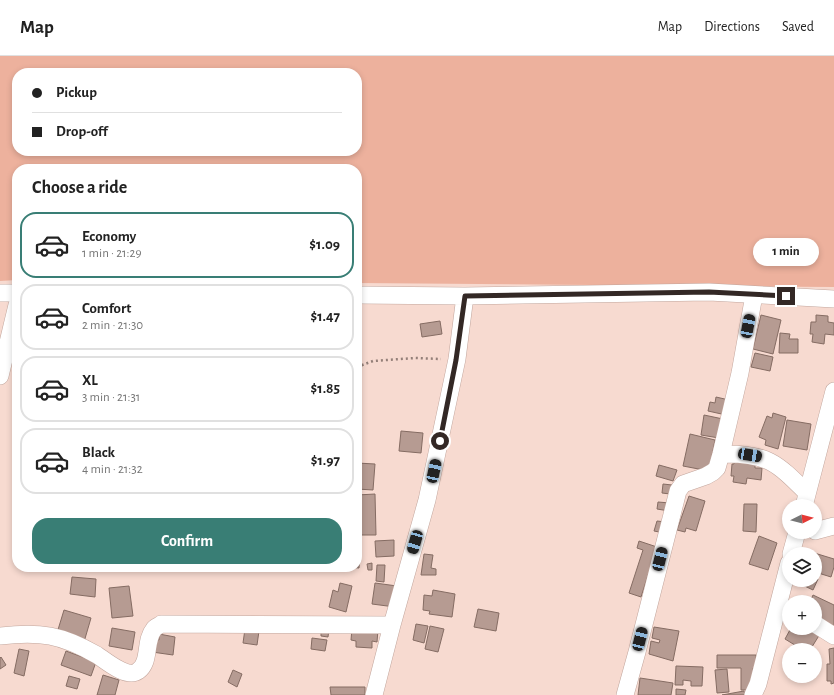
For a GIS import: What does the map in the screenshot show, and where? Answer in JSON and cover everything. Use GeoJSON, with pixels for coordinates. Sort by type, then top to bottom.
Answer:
{"type":"FeatureCollection","features":[{"type":"Feature","properties":{"kind":"street"},"geometry":{"type":"LineString","coordinates":[[362,295],[465,296],[709,292],[834,299]]}},
{"type":"Feature","properties":{"kind":"street"},"geometry":{"type":"LineString","coordinates":[[0,293],[12,293]]}},
{"type":"Feature","properties":{"kind":"street"},"geometry":{"type":"LineString","coordinates":[[625,695],[678,491],[683,484],[713,472],[717,468],[740,373],[754,295]]}},
{"type":"Feature","properties":{"kind":"street"},"geometry":{"type":"LineString","coordinates":[[374,695],[427,500],[456,360],[465,296]]}},
{"type":"Feature","properties":{"kind":"street"},"geometry":{"type":"LineString","coordinates":[[0,376],[12,326]]}},
{"type":"Feature","properties":{"kind":"street"},"geometry":{"type":"LineString","coordinates":[[806,499],[834,391]]}},
{"type":"Feature","properties":{"kind":"street"},"geometry":{"type":"LineString","coordinates":[[721,454],[759,456],[776,464],[789,475],[806,499]]}},
{"type":"Feature","properties":{"kind":"street"},"geometry":{"type":"LineString","coordinates":[[822,529],[834,526]]}},
{"type":"Feature","properties":{"kind":"street"},"geometry":{"type":"LineString","coordinates":[[753,695],[782,611]]}},
{"type":"Feature","properties":{"kind":"street"},"geometry":{"type":"LineString","coordinates":[[0,636],[27,634],[49,635],[66,639],[126,673],[133,673],[138,671],[145,662],[149,640],[154,629],[161,624],[392,625]]}},
{"type":"Feature","properties":{"kind":"street"},"geometry":{"type":"LineString","coordinates":[[822,628],[834,636]]}},
{"type":"Feature","properties":{"kind":"path"},"geometry":{"type":"LineString","coordinates":[[362,365],[373,361],[415,358],[456,360]]}},
{"type":"Feature","properties":{"kind":"shaded area"},"geometry":{"type":"Polygon","coordinates":[[[0,56],[834,56],[834,287],[362,283],[362,164],[12,164],[12,280],[0,281],[0,56]]]}},
{"type":"Feature","properties":{"kind":"building"},"geometry":{"type":"Polygon","coordinates":[[[761,315],[781,320],[773,354],[753,349],[761,315]]]}},
{"type":"Feature","properties":{"kind":"building"},"geometry":{"type":"Polygon","coordinates":[[[816,315],[828,316],[828,322],[834,323],[834,335],[825,334],[824,344],[812,342],[813,334],[810,334],[811,322],[816,322],[816,315]]]}},
{"type":"Feature","properties":{"kind":"building"},"geometry":{"type":"Polygon","coordinates":[[[440,321],[442,334],[422,337],[420,324],[440,321]]]}},
{"type":"Feature","properties":{"kind":"building"},"geometry":{"type":"Polygon","coordinates":[[[780,333],[790,334],[789,339],[798,339],[798,353],[779,353],[780,333]]]}},
{"type":"Feature","properties":{"kind":"building"},"geometry":{"type":"Polygon","coordinates":[[[755,353],[773,357],[770,371],[751,367],[755,353]]]}},
{"type":"Feature","properties":{"kind":"building"},"geometry":{"type":"Polygon","coordinates":[[[716,397],[729,400],[726,415],[708,411],[710,402],[715,403],[716,397]]]}},
{"type":"Feature","properties":{"kind":"building"},"geometry":{"type":"Polygon","coordinates":[[[773,413],[786,417],[778,449],[765,445],[766,440],[759,437],[767,416],[772,418],[773,413]]]}},
{"type":"Feature","properties":{"kind":"building"},"geometry":{"type":"Polygon","coordinates":[[[704,415],[723,419],[719,438],[701,435],[704,415]]]}},
{"type":"Feature","properties":{"kind":"building"},"geometry":{"type":"Polygon","coordinates":[[[787,420],[811,424],[807,450],[783,446],[787,420]]]}},
{"type":"Feature","properties":{"kind":"building"},"geometry":{"type":"Polygon","coordinates":[[[401,431],[423,433],[421,453],[399,451],[401,431]]]}},
{"type":"Feature","properties":{"kind":"building"},"geometry":{"type":"Polygon","coordinates":[[[690,434],[715,440],[709,471],[683,466],[690,434]]]}},
{"type":"Feature","properties":{"kind":"building"},"geometry":{"type":"Polygon","coordinates":[[[734,459],[755,461],[755,468],[762,468],[761,480],[747,478],[746,484],[733,482],[734,476],[731,476],[734,459]]]}},
{"type":"Feature","properties":{"kind":"building"},"geometry":{"type":"Polygon","coordinates":[[[362,463],[375,464],[373,490],[362,489],[362,463]]]}},
{"type":"Feature","properties":{"kind":"building"},"geometry":{"type":"Polygon","coordinates":[[[659,465],[677,470],[673,481],[656,476],[659,465]]]}},
{"type":"Feature","properties":{"kind":"building"},"geometry":{"type":"Polygon","coordinates":[[[663,484],[672,485],[670,494],[662,493],[663,484]]]}},
{"type":"Feature","properties":{"kind":"building"},"geometry":{"type":"Polygon","coordinates":[[[375,494],[376,535],[362,535],[362,495],[375,494]]]}},
{"type":"Feature","properties":{"kind":"building"},"geometry":{"type":"Polygon","coordinates":[[[689,496],[705,501],[696,531],[686,528],[685,532],[677,530],[689,496]]]}},
{"type":"Feature","properties":{"kind":"building"},"geometry":{"type":"Polygon","coordinates":[[[658,502],[670,503],[669,511],[657,509],[658,502]]]}},
{"type":"Feature","properties":{"kind":"building"},"geometry":{"type":"Polygon","coordinates":[[[744,504],[757,504],[756,532],[743,531],[744,504]]]}},
{"type":"Feature","properties":{"kind":"building"},"geometry":{"type":"Polygon","coordinates":[[[657,521],[666,522],[664,533],[654,531],[657,521]]]}},
{"type":"Feature","properties":{"kind":"building"},"geometry":{"type":"Polygon","coordinates":[[[759,536],[777,543],[768,570],[749,564],[759,536]]]}},
{"type":"Feature","properties":{"kind":"building"},"geometry":{"type":"Polygon","coordinates":[[[394,540],[394,556],[376,557],[375,541],[394,540]]]}},
{"type":"Feature","properties":{"kind":"building"},"geometry":{"type":"Polygon","coordinates":[[[639,541],[657,547],[641,597],[629,593],[643,550],[637,548],[639,541]]]}},
{"type":"Feature","properties":{"kind":"building"},"geometry":{"type":"Polygon","coordinates":[[[424,554],[433,555],[431,568],[436,569],[436,575],[421,575],[424,554]]]}},
{"type":"Feature","properties":{"kind":"building"},"geometry":{"type":"Polygon","coordinates":[[[822,555],[834,559],[834,567],[831,577],[822,574],[822,555]]]}},
{"type":"Feature","properties":{"kind":"building"},"geometry":{"type":"Polygon","coordinates":[[[372,563],[372,570],[368,570],[367,564],[372,563]]]}},
{"type":"Feature","properties":{"kind":"building"},"geometry":{"type":"Polygon","coordinates":[[[377,565],[385,565],[384,582],[376,581],[377,565]]]}},
{"type":"Feature","properties":{"kind":"building"},"geometry":{"type":"Polygon","coordinates":[[[72,577],[96,579],[95,597],[70,594],[72,577]]]}},
{"type":"Feature","properties":{"kind":"building"},"geometry":{"type":"Polygon","coordinates":[[[340,583],[352,586],[346,612],[329,607],[333,590],[338,592],[340,583]]]}},
{"type":"Feature","properties":{"kind":"building"},"geometry":{"type":"Polygon","coordinates":[[[375,583],[397,586],[395,607],[372,604],[375,583]]]}},
{"type":"Feature","properties":{"kind":"building"},"geometry":{"type":"Polygon","coordinates":[[[129,586],[133,616],[112,618],[109,588],[129,586]]]}},
{"type":"Feature","properties":{"kind":"building"},"geometry":{"type":"Polygon","coordinates":[[[807,587],[814,587],[813,590],[807,587]]]}},
{"type":"Feature","properties":{"kind":"building"},"geometry":{"type":"Polygon","coordinates":[[[433,590],[455,594],[452,617],[429,614],[430,611],[423,610],[424,595],[432,596],[433,590]]]}},
{"type":"Feature","properties":{"kind":"building"},"geometry":{"type":"Polygon","coordinates":[[[822,599],[834,605],[834,631],[822,625],[822,599]]]}},
{"type":"Feature","properties":{"kind":"building"},"geometry":{"type":"Polygon","coordinates":[[[478,609],[499,613],[496,631],[474,627],[478,609]]]}},
{"type":"Feature","properties":{"kind":"building"},"geometry":{"type":"Polygon","coordinates":[[[64,610],[91,618],[84,642],[57,633],[64,610]]]}},
{"type":"Feature","properties":{"kind":"building"},"geometry":{"type":"Polygon","coordinates":[[[416,624],[428,626],[424,643],[413,640],[416,624]]]}},
{"type":"Feature","properties":{"kind":"building"},"geometry":{"type":"Polygon","coordinates":[[[430,626],[444,629],[438,652],[425,649],[430,626]]]}},
{"type":"Feature","properties":{"kind":"building"},"geometry":{"type":"Polygon","coordinates":[[[654,627],[679,631],[673,661],[649,654],[651,641],[659,643],[660,640],[652,638],[654,627]]]}},
{"type":"Feature","properties":{"kind":"building"},"geometry":{"type":"Polygon","coordinates":[[[112,628],[135,632],[132,650],[109,646],[112,628]]]}},
{"type":"Feature","properties":{"kind":"building"},"geometry":{"type":"Polygon","coordinates":[[[321,628],[329,629],[328,637],[321,636],[321,628]]]}},
{"type":"Feature","properties":{"kind":"building"},"geometry":{"type":"Polygon","coordinates":[[[352,628],[378,630],[377,642],[372,641],[372,648],[356,647],[356,641],[351,640],[352,628]]]}},
{"type":"Feature","properties":{"kind":"building"},"geometry":{"type":"Polygon","coordinates":[[[245,629],[259,631],[257,645],[243,643],[245,629]]]}},
{"type":"Feature","properties":{"kind":"building"},"geometry":{"type":"Polygon","coordinates":[[[159,634],[175,637],[173,655],[152,652],[154,639],[159,640],[159,634]]]}},
{"type":"Feature","properties":{"kind":"building"},"geometry":{"type":"Polygon","coordinates":[[[787,635],[819,635],[814,643],[792,643],[785,639],[787,635]]]}},
{"type":"Feature","properties":{"kind":"building"},"geometry":{"type":"Polygon","coordinates":[[[312,638],[327,640],[325,651],[311,649],[312,638]]]}},
{"type":"Feature","properties":{"kind":"building"},"geometry":{"type":"Polygon","coordinates":[[[834,648],[834,683],[831,684],[831,681],[827,681],[827,664],[830,664],[829,649],[834,648]]]}},
{"type":"Feature","properties":{"kind":"building"},"geometry":{"type":"Polygon","coordinates":[[[19,649],[29,651],[24,676],[14,673],[19,649]]]}},
{"type":"Feature","properties":{"kind":"building"},"geometry":{"type":"Polygon","coordinates":[[[66,651],[96,662],[91,676],[61,665],[66,651]]]}},
{"type":"Feature","properties":{"kind":"building"},"geometry":{"type":"Polygon","coordinates":[[[717,655],[756,655],[756,668],[753,668],[753,690],[741,690],[741,668],[717,668],[717,655]]]}},
{"type":"Feature","properties":{"kind":"building"},"geometry":{"type":"Polygon","coordinates":[[[1,657],[6,665],[0,669],[0,658],[1,657]]]}},
{"type":"Feature","properties":{"kind":"building"},"geometry":{"type":"Polygon","coordinates":[[[676,666],[703,667],[702,686],[691,686],[691,681],[683,680],[683,685],[675,685],[676,666]]]}},
{"type":"Feature","properties":{"kind":"building"},"geometry":{"type":"Polygon","coordinates":[[[727,669],[729,692],[717,693],[715,670],[727,669]]]}},
{"type":"Feature","properties":{"kind":"building"},"geometry":{"type":"Polygon","coordinates":[[[233,670],[242,674],[237,687],[228,682],[233,670]]]}},
{"type":"Feature","properties":{"kind":"building"},"geometry":{"type":"Polygon","coordinates":[[[103,675],[119,680],[115,695],[97,695],[103,675]]]}},
{"type":"Feature","properties":{"kind":"building"},"geometry":{"type":"Polygon","coordinates":[[[69,676],[80,679],[77,689],[66,686],[69,676]]]}},
{"type":"Feature","properties":{"kind":"building"},"geometry":{"type":"Polygon","coordinates":[[[640,678],[673,683],[671,695],[638,695],[640,678]]]}},
{"type":"Feature","properties":{"kind":"building"},"geometry":{"type":"Polygon","coordinates":[[[330,687],[365,687],[365,695],[331,695],[330,687]]]}},
{"type":"Feature","properties":{"kind":"building"},"geometry":{"type":"Polygon","coordinates":[[[676,689],[686,690],[685,695],[676,695],[676,689]]]}},
{"type":"Feature","properties":{"kind":"building"},"geometry":{"type":"Polygon","coordinates":[[[744,691],[745,695],[722,695],[744,691]]]}},
{"type":"Feature","properties":{"kind":"route"},"geometry":{"type":"LineString","coordinates":[[440,441],[456,360],[465,296],[709,292],[786,296]]}}]}
